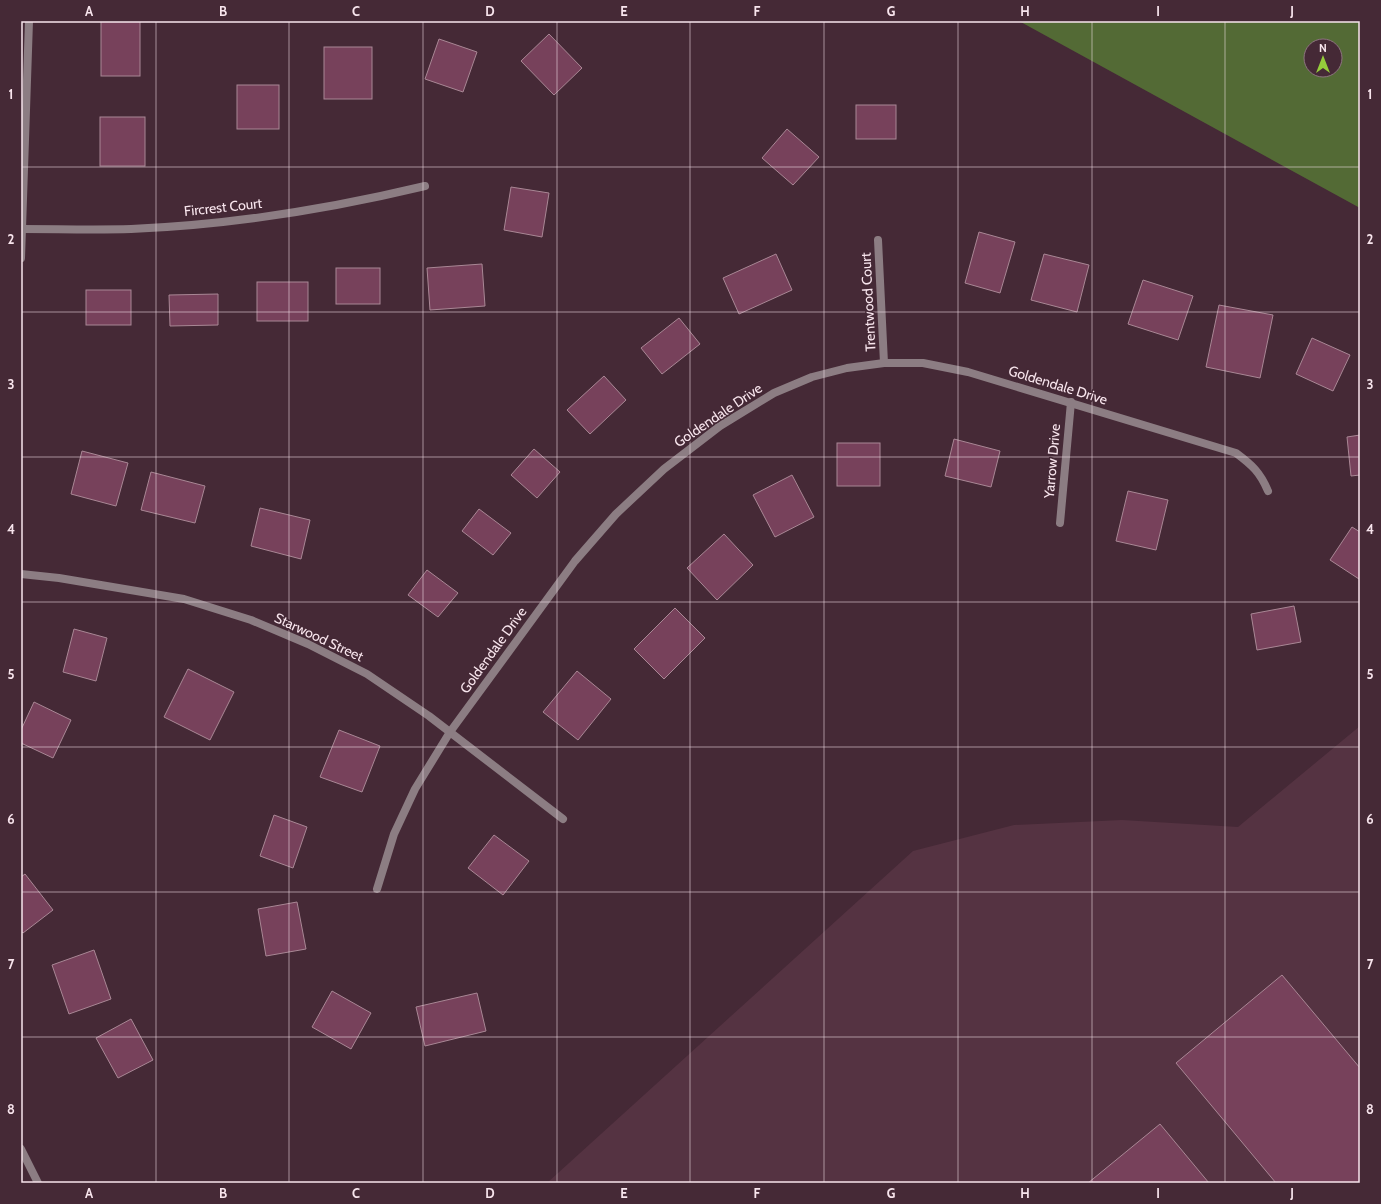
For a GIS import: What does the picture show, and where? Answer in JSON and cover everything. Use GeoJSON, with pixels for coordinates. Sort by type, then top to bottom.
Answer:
{"type":"FeatureCollection","features":[{"type":"Feature","properties":{"kind":"street"},"geometry":{"type":"LineString","coordinates":[[21,258],[29,21]]}},
{"type":"Feature","properties":{"kind":"street","name":"Fircrest Court"},"geometry":{"type":"LineString","coordinates":[[22,229],[131,229],[220,222],[300,212],[393,194],[425,186]]}},
{"type":"Feature","properties":{"kind":"street","name":"Trentwood Court"},"geometry":{"type":"LineString","coordinates":[[878,240],[884,363]]}},
{"type":"Feature","properties":{"kind":"street","name":"Goldendale Drive"},"geometry":{"type":"LineString","coordinates":[[377,889],[394,834],[414,789],[450,732],[575,561],[616,514],[664,469],[720,426],[774,393],[812,377],[847,368],[884,363],[923,364],[968,372],[1236,453],[1253,466],[1263,479],[1268,491]]}},
{"type":"Feature","properties":{"kind":"street","name":"Yarrow Drive"},"geometry":{"type":"LineString","coordinates":[[1060,523],[1071,402]]}},
{"type":"Feature","properties":{"kind":"street","name":"Starwood Street"},"geometry":{"type":"LineString","coordinates":[[21,574],[59,578],[184,599],[251,620],[308,644],[367,674],[429,716],[562,819]]}},
{"type":"Feature","properties":{"kind":"street"},"geometry":{"type":"LineString","coordinates":[[21,1149],[38,1183]]}},
{"type":"Feature","properties":{"kind":"shaded area"},"geometry":{"type":"Polygon","coordinates":[[[1360,726],[1360,1183],[547,1183],[913,851],[1014,825],[1122,820],[1238,827],[1360,726]]]}},
{"type":"Feature","properties":{"kind":"green space"},"geometry":{"type":"Polygon","coordinates":[[[1019,21],[1360,21],[1360,208],[1019,21]]]}},
{"type":"Feature","properties":{"kind":"building"},"geometry":{"type":"Polygon","coordinates":[[[101,21],[140,21],[140,76],[101,76],[101,21]]]}},
{"type":"Feature","properties":{"kind":"building"},"geometry":{"type":"Polygon","coordinates":[[[549,34],[582,68],[554,95],[521,61],[549,34]]]}},
{"type":"Feature","properties":{"kind":"building"},"geometry":{"type":"Polygon","coordinates":[[[439,39],[477,52],[463,92],[425,79],[439,39]]]}},
{"type":"Feature","properties":{"kind":"building"},"geometry":{"type":"Polygon","coordinates":[[[324,47],[372,47],[372,99],[324,99],[324,47]]]}},
{"type":"Feature","properties":{"kind":"building"},"geometry":{"type":"Polygon","coordinates":[[[237,85],[279,85],[279,129],[237,129],[237,85]]]}},
{"type":"Feature","properties":{"kind":"building"},"geometry":{"type":"Polygon","coordinates":[[[856,105],[896,105],[896,139],[856,139],[856,105]]]}},
{"type":"Feature","properties":{"kind":"building"},"geometry":{"type":"Polygon","coordinates":[[[100,117],[145,117],[145,166],[100,166],[100,117]]]}},
{"type":"Feature","properties":{"kind":"building"},"geometry":{"type":"Polygon","coordinates":[[[787,129],[819,157],[793,185],[762,158],[787,129]]]}},
{"type":"Feature","properties":{"kind":"building"},"geometry":{"type":"Polygon","coordinates":[[[511,187],[549,193],[542,237],[504,230],[511,187]]]}},
{"type":"Feature","properties":{"kind":"building"},"geometry":{"type":"Polygon","coordinates":[[[979,232],[1015,242],[1000,293],[965,283],[979,232]]]}},
{"type":"Feature","properties":{"kind":"building"},"geometry":{"type":"Polygon","coordinates":[[[776,254],[792,290],[739,314],[723,278],[776,254]]]}},
{"type":"Feature","properties":{"kind":"building"},"geometry":{"type":"Polygon","coordinates":[[[1044,254],[1089,265],[1077,312],[1031,300],[1044,254]]]}},
{"type":"Feature","properties":{"kind":"building"},"geometry":{"type":"Polygon","coordinates":[[[482,264],[485,306],[430,310],[427,268],[482,264]]]}},
{"type":"Feature","properties":{"kind":"building"},"geometry":{"type":"Polygon","coordinates":[[[336,268],[380,268],[380,304],[336,304],[336,268]]]}},
{"type":"Feature","properties":{"kind":"building"},"geometry":{"type":"Polygon","coordinates":[[[1143,280],[1193,296],[1178,340],[1128,324],[1143,280]]]}},
{"type":"Feature","properties":{"kind":"building"},"geometry":{"type":"Polygon","coordinates":[[[257,282],[308,282],[308,321],[257,321],[257,282]]]}},
{"type":"Feature","properties":{"kind":"building"},"geometry":{"type":"Polygon","coordinates":[[[86,290],[131,290],[131,325],[86,325],[86,290]]]}},
{"type":"Feature","properties":{"kind":"building"},"geometry":{"type":"Polygon","coordinates":[[[218,294],[218,325],[170,326],[169,295],[218,294]]]}},
{"type":"Feature","properties":{"kind":"building"},"geometry":{"type":"Polygon","coordinates":[[[1219,305],[1273,315],[1260,378],[1206,367],[1219,305]]]}},
{"type":"Feature","properties":{"kind":"building"},"geometry":{"type":"Polygon","coordinates":[[[679,318],[700,344],[662,374],[641,348],[679,318]]]}},
{"type":"Feature","properties":{"kind":"building"},"geometry":{"type":"Polygon","coordinates":[[[1312,338],[1350,355],[1333,391],[1296,374],[1312,338]]]}},
{"type":"Feature","properties":{"kind":"building"},"geometry":{"type":"Polygon","coordinates":[[[604,376],[626,400],[590,434],[567,410],[604,376]]]}},
{"type":"Feature","properties":{"kind":"building"},"geometry":{"type":"Polygon","coordinates":[[[1360,435],[1360,475],[1351,476],[1347,437],[1360,435]]]}},
{"type":"Feature","properties":{"kind":"building"},"geometry":{"type":"Polygon","coordinates":[[[954,439],[1000,451],[991,487],[945,476],[954,439]]]}},
{"type":"Feature","properties":{"kind":"building"},"geometry":{"type":"Polygon","coordinates":[[[837,443],[880,443],[880,486],[837,486],[837,443]]]}},
{"type":"Feature","properties":{"kind":"building"},"geometry":{"type":"Polygon","coordinates":[[[534,449],[560,472],[537,498],[511,475],[534,449]]]}},
{"type":"Feature","properties":{"kind":"building"},"geometry":{"type":"Polygon","coordinates":[[[82,451],[128,463],[116,506],[71,494],[82,451]]]}},
{"type":"Feature","properties":{"kind":"building"},"geometry":{"type":"Polygon","coordinates":[[[151,472],[205,486],[195,523],[141,510],[151,472]]]}},
{"type":"Feature","properties":{"kind":"building"},"geometry":{"type":"Polygon","coordinates":[[[792,475],[814,517],[775,537],[753,495],[792,475]]]}},
{"type":"Feature","properties":{"kind":"building"},"geometry":{"type":"Polygon","coordinates":[[[1128,491],[1168,500],[1156,550],[1116,541],[1128,491]]]}},
{"type":"Feature","properties":{"kind":"building"},"geometry":{"type":"Polygon","coordinates":[[[260,508],[310,520],[301,559],[251,546],[260,508]]]}},
{"type":"Feature","properties":{"kind":"building"},"geometry":{"type":"Polygon","coordinates":[[[479,509],[511,533],[493,555],[462,531],[479,509]]]}},
{"type":"Feature","properties":{"kind":"building"},"geometry":{"type":"Polygon","coordinates":[[[1352,527],[1360,532],[1359,579],[1330,560],[1352,527]]]}},
{"type":"Feature","properties":{"kind":"building"},"geometry":{"type":"Polygon","coordinates":[[[724,534],[753,565],[717,600],[687,568],[724,534]]]}},
{"type":"Feature","properties":{"kind":"building"},"geometry":{"type":"Polygon","coordinates":[[[427,570],[458,593],[438,617],[408,595],[427,570]]]}},
{"type":"Feature","properties":{"kind":"building"},"geometry":{"type":"Polygon","coordinates":[[[1294,606],[1301,642],[1257,650],[1251,614],[1294,606]]]}},
{"type":"Feature","properties":{"kind":"building"},"geometry":{"type":"Polygon","coordinates":[[[675,608],[705,638],[664,679],[634,649],[675,608]]]}},
{"type":"Feature","properties":{"kind":"building"},"geometry":{"type":"Polygon","coordinates":[[[74,629],[107,638],[96,681],[63,672],[74,629]]]}},
{"type":"Feature","properties":{"kind":"building"},"geometry":{"type":"Polygon","coordinates":[[[188,669],[234,692],[210,740],[164,717],[188,669]]]}},
{"type":"Feature","properties":{"kind":"building"},"geometry":{"type":"Polygon","coordinates":[[[577,671],[611,699],[578,740],[543,712],[577,671]]]}},
{"type":"Feature","properties":{"kind":"building"},"geometry":{"type":"Polygon","coordinates":[[[34,702],[71,720],[53,758],[21,743],[21,730],[34,702]]]}},
{"type":"Feature","properties":{"kind":"building"},"geometry":{"type":"Polygon","coordinates":[[[339,730],[380,746],[362,792],[320,777],[339,730]]]}},
{"type":"Feature","properties":{"kind":"building"},"geometry":{"type":"Polygon","coordinates":[[[274,815],[307,827],[293,868],[260,856],[274,815]]]}},
{"type":"Feature","properties":{"kind":"building"},"geometry":{"type":"Polygon","coordinates":[[[494,835],[529,861],[503,895],[468,868],[494,835]]]}},
{"type":"Feature","properties":{"kind":"building"},"geometry":{"type":"Polygon","coordinates":[[[25,874],[53,910],[23,933],[21,931],[21,877],[25,874]]]}},
{"type":"Feature","properties":{"kind":"building"},"geometry":{"type":"Polygon","coordinates":[[[297,902],[306,949],[266,956],[258,909],[297,902]]]}},
{"type":"Feature","properties":{"kind":"building"},"geometry":{"type":"Polygon","coordinates":[[[94,950],[111,999],[69,1014],[52,965],[94,950]]]}},
{"type":"Feature","properties":{"kind":"building"},"geometry":{"type":"Polygon","coordinates":[[[1282,975],[1360,1068],[1360,1183],[1276,1183],[1176,1063],[1282,975]]]}},
{"type":"Feature","properties":{"kind":"building"},"geometry":{"type":"Polygon","coordinates":[[[332,991],[371,1013],[351,1049],[312,1027],[332,991]]]}},
{"type":"Feature","properties":{"kind":"building"},"geometry":{"type":"Polygon","coordinates":[[[477,993],[486,1031],[425,1046],[416,1007],[477,993]]]}},
{"type":"Feature","properties":{"kind":"building"},"geometry":{"type":"Polygon","coordinates":[[[131,1019],[153,1060],[118,1078],[96,1038],[131,1019]]]}},
{"type":"Feature","properties":{"kind":"building"},"geometry":{"type":"Polygon","coordinates":[[[1160,1124],[1209,1183],[1088,1183],[1160,1124]]]}}]}
